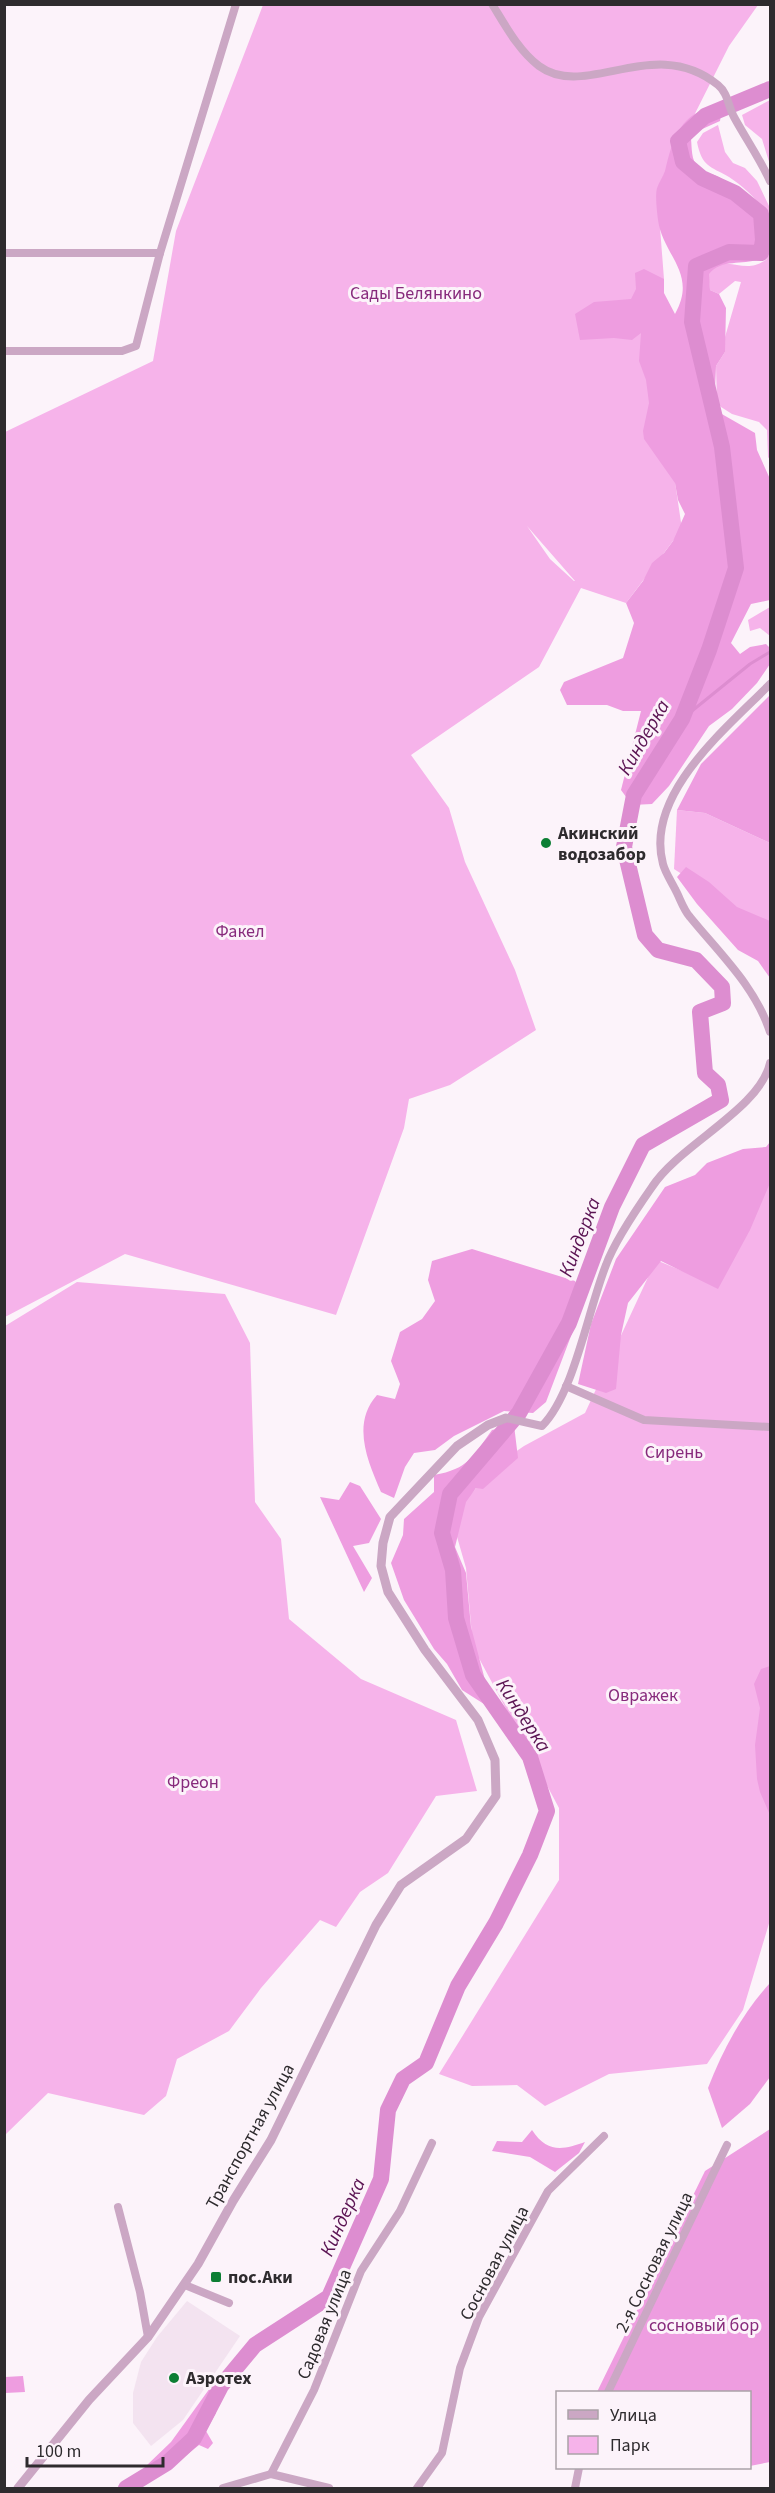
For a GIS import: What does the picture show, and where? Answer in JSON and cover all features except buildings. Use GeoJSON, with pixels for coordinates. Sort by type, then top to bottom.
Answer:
{"type":"FeatureCollection","features":[{"type":"Feature","properties":{"kind":"street"},"geometry":{"type":"LineString","coordinates":[[4,351],[122,351],[136,346],[159,253],[236,4]]}},
{"type":"Feature","properties":{"kind":"street"},"geometry":{"type":"LineString","coordinates":[[492,4],[514,38],[539,67],[563,76],[596,75],[657,63],[682,65],[695,70],[720,86],[728,98],[732,114],[771,181]]}},
{"type":"Feature","properties":{"kind":"street"},"geometry":{"type":"LineString","coordinates":[[4,253],[159,253]]}},
{"type":"Feature","properties":{"kind":"street"},"geometry":{"type":"LineString","coordinates":[[771,684],[696,759],[665,814],[661,836],[663,864],[688,914],[743,979],[763,1009],[771,1032]]}},
{"type":"Feature","properties":{"kind":"street"},"geometry":{"type":"LineString","coordinates":[[506,1418],[542,1426],[553,1414],[566,1386],[606,1263],[654,1184],[680,1157],[759,1088],[771,1063]]}},
{"type":"Feature","properties":{"kind":"street"},"geometry":{"type":"LineString","coordinates":[[566,1386],[644,1420],[771,1427]]}},
{"type":"Feature","properties":{"kind":"street","name":"Транспортная улица"},"geometry":{"type":"LineString","coordinates":[[18,2488],[89,2400],[148,2337],[185,2285],[271,2140],[376,1925],[401,1885],[466,1839],[496,1796],[495,1760],[478,1720],[425,1650],[388,1592],[381,1566],[383,1543],[390,1517],[457,1446],[488,1425],[506,1418]]}},
{"type":"Feature","properties":{"kind":"street","name":"Сосновая улица"},"geometry":{"type":"LineString","coordinates":[[417,2488],[442,2453],[460,2368],[479,2317],[548,2191],[604,2136]]}},
{"type":"Feature","properties":{"kind":"street","name":"Садовая улица"},"geometry":{"type":"LineString","coordinates":[[271,2474],[314,2390],[361,2271],[400,2211],[432,2143]]}},
{"type":"Feature","properties":{"kind":"street","name":"2-я Сосновая улица"},"geometry":{"type":"LineString","coordinates":[[608,2391],[727,2145]]}},
{"type":"Feature","properties":{"kind":"street"},"geometry":{"type":"LineString","coordinates":[[118,2207],[140,2292],[148,2337]]}},
{"type":"Feature","properties":{"kind":"street"},"geometry":{"type":"LineString","coordinates":[[185,2285],[229,2303]]}},
{"type":"Feature","properties":{"kind":"street"},"geometry":{"type":"LineString","coordinates":[[574,2488],[579,2469]]}},
{"type":"Feature","properties":{"kind":"street"},"geometry":{"type":"LineString","coordinates":[[223,2488],[271,2474],[329,2488]]}},
{"type":"Feature","properties":{"kind":"shaded area","name":"Аэротех"},"geometry":{"type":"Polygon","coordinates":[[[187,2301],[240,2336],[183,2420],[151,2446],[133,2423],[133,2393],[141,2362],[157,2337],[187,2301]]]}},
{"type":"Feature","properties":{"kind":"green space"},"geometry":{"type":"Polygon","coordinates":[[[263,5],[758,5],[729,46],[657,189],[664,279],[663,402],[682,529],[626,603],[581,588],[539,667],[411,755],[449,808],[465,862],[515,970],[536,1030],[450,1085],[409,1099],[404,1128],[336,1315],[125,1254],[5,1317],[5,432],[153,361],[176,231],[263,5]],[[527,526],[550,559],[575,581],[527,526]]]}},
{"type":"Feature","properties":{"kind":"green space"},"geometry":{"type":"Polygon","coordinates":[[[770,100],[770,165],[762,139],[745,125],[742,115],[770,100]]]}},
{"type":"Feature","properties":{"kind":"green space"},"geometry":{"type":"Polygon","coordinates":[[[718,106],[721,114],[720,121],[700,130],[691,139],[694,161],[703,171],[719,177],[737,189],[764,214],[766,237],[765,249],[759,259],[726,264],[709,274],[710,290],[719,294],[726,308],[725,352],[716,366],[715,389],[720,413],[755,433],[757,450],[770,479],[770,600],[751,604],[731,643],[740,654],[750,647],[766,644],[770,648],[770,664],[757,683],[732,709],[709,726],[669,786],[652,804],[632,805],[621,790],[641,711],[623,711],[607,705],[567,705],[560,690],[564,682],[623,658],[634,623],[626,603],[643,581],[652,563],[673,541],[685,514],[678,500],[675,483],[644,439],[643,431],[649,403],[646,380],[639,361],[641,333],[632,340],[614,338],[580,340],[575,314],[594,302],[631,299],[636,289],[635,273],[644,269],[664,279],[664,293],[675,314],[683,287],[677,265],[661,233],[658,220],[657,188],[680,128],[695,114],[718,106]]]}},
{"type":"Feature","properties":{"kind":"green space"},"geometry":{"type":"Polygon","coordinates":[[[718,125],[725,152],[733,163],[745,168],[757,181],[770,208],[770,460],[767,430],[759,422],[732,414],[721,407],[717,401],[716,366],[725,352],[725,337],[741,282],[735,281],[719,294],[710,290],[708,274],[722,264],[750,266],[758,264],[767,259],[769,244],[767,217],[756,200],[734,181],[708,165],[701,156],[697,142],[703,133],[718,125]]]}},
{"type":"Feature","properties":{"kind":"green space"},"geometry":{"type":"Polygon","coordinates":[[[770,607],[770,636],[760,628],[750,631],[748,620],[770,607]]]}},
{"type":"Feature","properties":{"kind":"green space"},"geometry":{"type":"Polygon","coordinates":[[[770,695],[770,843],[705,813],[677,810],[701,764],[770,695]]]}},
{"type":"Feature","properties":{"kind":"green space"},"geometry":{"type":"Polygon","coordinates":[[[677,810],[705,813],[770,843],[770,926],[742,913],[674,869],[677,810]]]}},
{"type":"Feature","properties":{"kind":"green space"},"geometry":{"type":"Polygon","coordinates":[[[686,867],[709,882],[737,907],[770,921],[770,978],[758,961],[738,950],[697,904],[677,877],[686,867]]]}},
{"type":"Feature","properties":{"kind":"green space"},"geometry":{"type":"Polygon","coordinates":[[[770,1142],[770,1183],[750,1230],[718,1289],[661,1261],[628,1303],[621,1335],[616,1389],[606,1393],[578,1384],[591,1324],[616,1259],[665,1187],[695,1175],[707,1163],[743,1149],[766,1147],[770,1142]]]}},
{"type":"Feature","properties":{"kind":"green space","name":"Овражек"},"geometry":{"type":"Polygon","coordinates":[[[770,1166],[770,1920],[743,2010],[707,2064],[609,2074],[545,2106],[517,2085],[472,2086],[439,2074],[559,1880],[559,1808],[473,1647],[466,1568],[451,1516],[498,1464],[524,1446],[585,1413],[656,1260],[714,1284],[770,1166]]]}},
{"type":"Feature","properties":{"kind":"green space"},"geometry":{"type":"Polygon","coordinates":[[[472,1249],[575,1281],[585,1299],[546,1402],[533,1413],[504,1411],[454,1436],[435,1450],[414,1453],[405,1467],[394,1498],[381,1492],[371,1468],[364,1443],[365,1418],[369,1406],[377,1395],[395,1399],[400,1384],[391,1361],[400,1332],[422,1319],[435,1301],[428,1280],[432,1261],[472,1249]]]}},
{"type":"Feature","properties":{"kind":"green space","name":"Фреон"},"geometry":{"type":"Polygon","coordinates":[[[77,1282],[225,1294],[250,1343],[255,1502],[281,1539],[289,1619],[361,1679],[456,1720],[477,1791],[436,1796],[388,1873],[360,1892],[336,1927],[320,1920],[261,1988],[229,2031],[177,2059],[166,2096],[144,2115],[48,2093],[5,2135],[5,1326],[77,1282]]]}},
{"type":"Feature","properties":{"kind":"green space"},"geometry":{"type":"Polygon","coordinates":[[[514,1425],[518,1458],[483,1489],[476,1488],[466,1502],[455,1547],[466,1573],[471,1627],[485,1680],[484,1704],[462,1690],[447,1664],[434,1649],[404,1600],[391,1563],[403,1535],[404,1519],[434,1492],[434,1475],[463,1465],[475,1454],[492,1430],[514,1425]]]}},
{"type":"Feature","properties":{"kind":"green space"},"geometry":{"type":"Polygon","coordinates":[[[350,1482],[360,1486],[381,1519],[369,1543],[353,1546],[372,1578],[364,1592],[320,1497],[339,1500],[350,1482]]]}},
{"type":"Feature","properties":{"kind":"green space"},"geometry":{"type":"Polygon","coordinates":[[[770,1666],[770,1815],[757,1779],[755,1745],[760,1708],[754,1684],[761,1669],[770,1666]]]}},
{"type":"Feature","properties":{"kind":"green space"},"geometry":{"type":"Polygon","coordinates":[[[770,1983],[770,2077],[750,2104],[722,2128],[708,2088],[734,2032],[770,1983]]]}},
{"type":"Feature","properties":{"kind":"green space","name":"сосновый бор"},"geometry":{"type":"Polygon","coordinates":[[[770,2129],[770,2462],[751,2466],[751,2391],[597,2391],[705,2171],[770,2129]]]}},
{"type":"Feature","properties":{"kind":"green space"},"geometry":{"type":"Polygon","coordinates":[[[532,2130],[544,2143],[556,2148],[570,2147],[585,2142],[579,2153],[555,2172],[530,2157],[492,2151],[497,2141],[522,2142],[532,2130]]]}},
{"type":"Feature","properties":{"kind":"green space"},"geometry":{"type":"Polygon","coordinates":[[[23,2376],[25,2392],[5,2393],[5,2377],[23,2376]]]}},
{"type":"Feature","properties":{"kind":"green space"},"geometry":{"type":"Polygon","coordinates":[[[210,2388],[216,2395],[216,2413],[206,2431],[213,2443],[208,2449],[199,2445],[161,2475],[146,2476],[145,2467],[171,2442],[210,2388]]]}},
{"type":"Feature","properties":{"kind":"waterway","name":"Киндерка"},"geometry":{"type":"LineString","coordinates":[[126,2488],[167,2463],[194,2438],[221,2386],[255,2345],[329,2297],[381,2179],[388,2110],[403,2079],[426,2063],[458,1986],[496,1923],[530,1855],[547,1811],[530,1757],[473,1675],[456,1618],[453,1570],[442,1533],[450,1494],[519,1413],[569,1323],[612,1207],[643,1145],[721,1100],[718,1085],[705,1073],[700,1012],[723,1003],[722,987],[696,960],[658,950],[645,935],[624,847],[634,795],[682,719],[709,650],[736,568],[722,447],[692,322],[696,266],[729,252],[761,253],[763,240],[761,214],[735,193],[702,178],[683,162],[678,141],[705,116],[770,89]]}},
{"type":"Feature","properties":{"kind":"waterway"},"geometry":{"type":"LineString","coordinates":[[682,719],[750,664],[770,652]]}},
{"type":"Feature","properties":{"kind":"place","name":"Акинский водозабор"},"geometry":{"type":"Point","coordinates":[546,843]}},
{"type":"Feature","properties":{"kind":"place","name":"пос.Аки"},"geometry":{"type":"Point","coordinates":[216,2277]}},
{"type":"Feature","properties":{"kind":"place","name":"Аэротех"},"geometry":{"type":"Point","coordinates":[174,2378]}},
{"type":"Feature","properties":{"kind":"park label","name":"Сады Белянкино"},"geometry":{"type":"Point","coordinates":[416,293]}},
{"type":"Feature","properties":{"kind":"park label","name":"Факел"},"geometry":{"type":"Point","coordinates":[240,931]}},
{"type":"Feature","properties":{"kind":"park label","name":"Сирень"},"geometry":{"type":"Point","coordinates":[674,1452]}}]}
